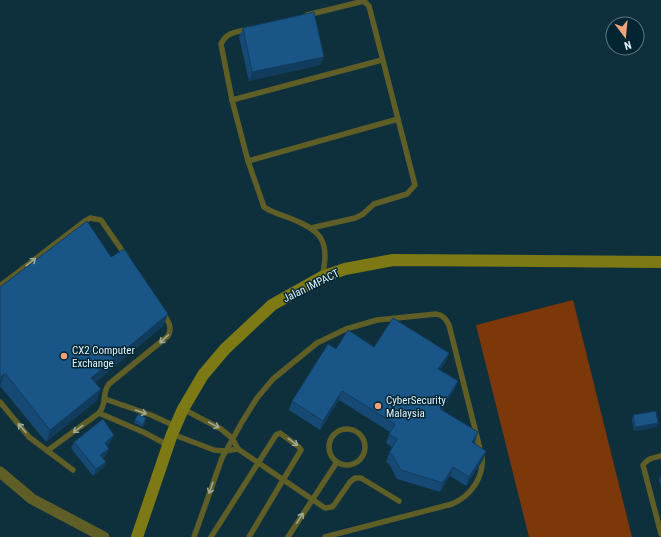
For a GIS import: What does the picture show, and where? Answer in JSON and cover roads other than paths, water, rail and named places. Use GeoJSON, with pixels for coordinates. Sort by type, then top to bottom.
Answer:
{"type":"FeatureCollection","features":[{"type":"Feature","properties":{"kind":"street","name":"Jalan IMPACT"},"geometry":{"type":"LineString","coordinates":[[623,262],[661,258]]}},
{"type":"Feature","properties":{"kind":"street","name":"Jalan IMPACT"},"geometry":{"type":"LineString","coordinates":[[137,537],[172,435],[183,409],[203,375],[225,348],[272,305],[322,277],[345,269],[393,260],[661,262]]}},
{"type":"Feature","properties":{"kind":"street"},"geometry":{"type":"LineString","coordinates":[[0,472],[32,499],[104,537]]}},
{"type":"Feature","properties":{"kind":"lane"},"geometry":{"type":"LineString","coordinates":[[304,16],[364,1],[369,6],[415,185],[407,194],[374,204],[363,214],[355,218],[311,228]]}},
{"type":"Feature","properties":{"kind":"lane"},"geometry":{"type":"LineString","coordinates":[[252,28],[229,34],[221,44],[232,100],[248,161],[264,207],[311,228],[320,236],[324,245],[325,263],[322,277]]}},
{"type":"Feature","properties":{"kind":"lane"},"geometry":{"type":"LineString","coordinates":[[232,100],[382,60]]}},
{"type":"Feature","properties":{"kind":"lane"},"geometry":{"type":"LineString","coordinates":[[248,161],[398,119]]}},
{"type":"Feature","properties":{"kind":"lane"},"geometry":{"type":"LineString","coordinates":[[0,286],[90,218],[102,220],[131,264]]}},
{"type":"Feature","properties":{"kind":"lane"},"geometry":{"type":"LineString","coordinates":[[47,451],[99,413],[103,408],[106,388],[109,384],[168,336],[171,331],[170,324],[157,304]]}},
{"type":"Feature","properties":{"kind":"lane"},"geometry":{"type":"LineString","coordinates":[[194,537],[225,451],[257,398],[273,379],[317,344],[346,329],[377,320],[436,314],[444,316],[449,325],[482,457],[483,466],[480,477],[464,498],[452,504],[325,537]]}},
{"type":"Feature","properties":{"kind":"lane"},"geometry":{"type":"LineString","coordinates":[[105,399],[151,415],[172,435]]}},
{"type":"Feature","properties":{"kind":"lane"},"geometry":{"type":"LineString","coordinates":[[0,402],[30,437],[73,470]]}},
{"type":"Feature","properties":{"kind":"lane"},"geometry":{"type":"LineString","coordinates":[[183,409],[221,429],[232,438],[238,450],[325,508],[332,507],[350,482],[358,477],[399,501]]}},
{"type":"Feature","properties":{"kind":"lane"},"geometry":{"type":"LineString","coordinates":[[99,413],[143,432],[172,435],[214,450],[238,450]]}},
{"type":"Feature","properties":{"kind":"lane"},"geometry":{"type":"LineString","coordinates":[[347,429],[358,432],[365,441],[365,452],[363,458],[353,464],[348,465],[337,462],[330,453],[329,447],[332,436],[336,432],[347,429]]}},
{"type":"Feature","properties":{"kind":"lane"},"geometry":{"type":"LineString","coordinates":[[211,537],[276,435],[280,433],[301,450],[249,537]]}},
{"type":"Feature","properties":{"kind":"lane"},"geometry":{"type":"LineString","coordinates":[[661,456],[651,458],[643,465],[661,534]]}},
{"type":"Feature","properties":{"kind":"lane"},"geometry":{"type":"LineString","coordinates":[[288,537],[337,462]]}},
{"type":"Feature","properties":{"kind":"place","name":"CX2 Computer Exchange"},"geometry":{"type":"Point","coordinates":[64,356]}},
{"type":"Feature","properties":{"kind":"place","name":"CyberSecurity Malaysia"},"geometry":{"type":"Point","coordinates":[378,406]}}]}
